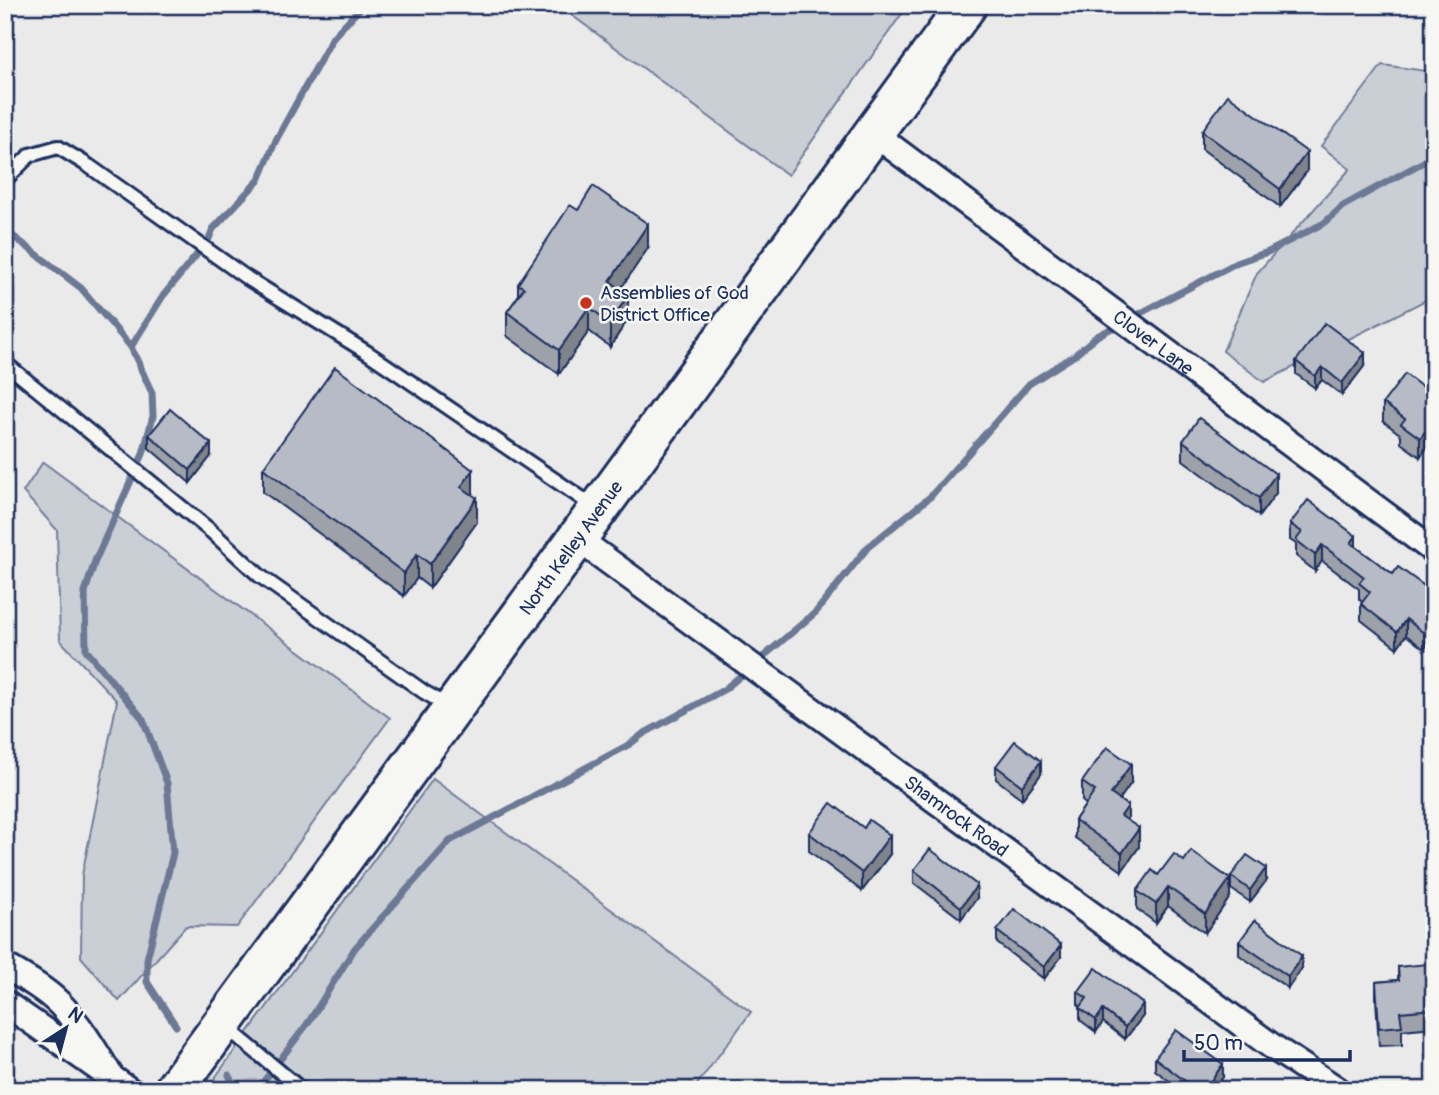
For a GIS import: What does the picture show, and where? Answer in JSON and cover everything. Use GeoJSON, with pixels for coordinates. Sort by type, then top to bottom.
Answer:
{"type":"FeatureCollection","features":[{"type":"Feature","properties":{"kind":"main road","name":"North Kelley Avenue"},"geometry":{"type":"LineString","coordinates":[[174,1090],[967,5]]}},
{"type":"Feature","properties":{"kind":"street","name":"Clover Lane"},"geometry":{"type":"LineString","coordinates":[[873,133],[1434,551]]}},
{"type":"Feature","properties":{"kind":"street","name":"Shamrock Road"},"geometry":{"type":"LineString","coordinates":[[589,525],[1273,1047],[1338,1090]]}},
{"type":"Feature","properties":{"kind":"street"},"geometry":{"type":"LineString","coordinates":[[5,967],[28,979],[59,1002],[120,1083]]}},
{"type":"Feature","properties":{"kind":"street"},"geometry":{"type":"LineString","coordinates":[[5,1003],[120,1083]]}},
{"type":"Feature","properties":{"kind":"lane"},"geometry":{"type":"LineString","coordinates":[[5,180],[30,155],[58,146],[247,278],[368,353],[589,525]]}},
{"type":"Feature","properties":{"kind":"lane"},"geometry":{"type":"LineString","coordinates":[[5,363],[212,532],[260,576],[424,692],[453,709]]}},
{"type":"Feature","properties":{"kind":"lane"},"geometry":{"type":"LineString","coordinates":[[223,1024],[302,1090]]}},
{"type":"Feature","properties":{"kind":"shaded area"},"geometry":{"type":"Polygon","coordinates":[[[558,5],[908,5],[788,175],[558,5]]]}},
{"type":"Feature","properties":{"kind":"shaded area"},"geometry":{"type":"Polygon","coordinates":[[[1382,65],[1434,72],[1434,296],[1264,382],[1223,351],[1257,273],[1350,169],[1321,146],[1382,65]]]}},
{"type":"Feature","properties":{"kind":"shaded area"},"geometry":{"type":"Polygon","coordinates":[[[43,462],[390,718],[237,927],[186,926],[119,1001],[81,957],[82,875],[117,701],[60,640],[57,530],[23,492],[43,462]]]}},
{"type":"Feature","properties":{"kind":"shaded area"},"geometry":{"type":"Polygon","coordinates":[[[433,779],[751,1012],[693,1090],[206,1090],[433,779]]]}},
{"type":"Feature","properties":{"kind":"building"},"geometry":{"type":"Polygon","coordinates":[[[1228,95],[1307,152],[1280,189],[1202,131],[1228,95]]]}},
{"type":"Feature","properties":{"kind":"building"},"geometry":{"type":"Polygon","coordinates":[[[593,186],[648,224],[610,281],[628,295],[610,323],[589,307],[559,350],[507,312],[524,288],[518,284],[570,205],[578,210],[593,186]]]}},
{"type":"Feature","properties":{"kind":"building"},"geometry":{"type":"Polygon","coordinates":[[[1325,323],[1365,353],[1342,383],[1322,367],[1315,376],[1296,361],[1325,323]]]}},
{"type":"Feature","properties":{"kind":"building"},"geometry":{"type":"Polygon","coordinates":[[[335,367],[473,470],[461,487],[477,498],[430,564],[417,554],[404,573],[263,468],[335,367]]]}},
{"type":"Feature","properties":{"kind":"building"},"geometry":{"type":"Polygon","coordinates":[[[1434,369],[1434,420],[1420,438],[1401,424],[1405,419],[1383,403],[1405,374],[1421,386],[1434,369]]]}},
{"type":"Feature","properties":{"kind":"building"},"geometry":{"type":"Polygon","coordinates":[[[170,409],[211,444],[190,470],[149,435],[170,409]]]}},
{"type":"Feature","properties":{"kind":"building"},"geometry":{"type":"Polygon","coordinates":[[[1199,418],[1276,474],[1259,498],[1183,441],[1199,418]]]}},
{"type":"Feature","properties":{"kind":"building"},"geometry":{"type":"Polygon","coordinates":[[[1308,500],[1356,536],[1351,543],[1393,574],[1398,567],[1434,593],[1434,620],[1424,633],[1406,619],[1397,632],[1361,604],[1370,592],[1359,583],[1364,577],[1322,545],[1315,555],[1296,540],[1302,532],[1290,524],[1308,500]]]}},
{"type":"Feature","properties":{"kind":"building"},"geometry":{"type":"Polygon","coordinates":[[[1015,741],[1041,761],[1022,786],[996,766],[1015,741]]]}},
{"type":"Feature","properties":{"kind":"building"},"geometry":{"type":"Polygon","coordinates":[[[1107,747],[1131,764],[1111,794],[1128,806],[1121,816],[1139,828],[1122,853],[1075,820],[1095,791],[1082,782],[1107,747]]]}},
{"type":"Feature","properties":{"kind":"building"},"geometry":{"type":"Polygon","coordinates":[[[831,803],[864,828],[869,820],[890,835],[862,873],[809,833],[831,803]]]}},
{"type":"Feature","properties":{"kind":"building"},"geometry":{"type":"Polygon","coordinates":[[[930,849],[977,885],[961,907],[914,870],[930,849]]]}},
{"type":"Feature","properties":{"kind":"building"},"geometry":{"type":"Polygon","coordinates":[[[1191,851],[1230,879],[1205,914],[1168,887],[1156,904],[1137,891],[1152,870],[1158,875],[1174,854],[1184,861],[1191,851]]]}},
{"type":"Feature","properties":{"kind":"building"},"geometry":{"type":"Polygon","coordinates":[[[1247,855],[1266,868],[1250,890],[1231,876],[1247,855]]]}},
{"type":"Feature","properties":{"kind":"building"},"geometry":{"type":"Polygon","coordinates":[[[1014,909],[1061,945],[1044,967],[997,931],[1014,909]]]}},
{"type":"Feature","properties":{"kind":"building"},"geometry":{"type":"Polygon","coordinates":[[[1255,920],[1302,956],[1288,976],[1239,942],[1255,920]]]}},
{"type":"Feature","properties":{"kind":"building"},"geometry":{"type":"Polygon","coordinates":[[[1427,964],[1428,979],[1434,979],[1434,1009],[1400,1012],[1402,1026],[1379,1028],[1376,982],[1399,980],[1398,967],[1427,964]]]}},
{"type":"Feature","properties":{"kind":"building"},"geometry":{"type":"Polygon","coordinates":[[[1096,968],[1143,1004],[1125,1027],[1103,1010],[1096,1020],[1080,1008],[1087,998],[1078,992],[1096,968]]]}},
{"type":"Feature","properties":{"kind":"building"},"geometry":{"type":"Polygon","coordinates":[[[1176,1030],[1223,1064],[1204,1090],[1197,1090],[1155,1058],[1176,1030]]]}},
{"type":"Feature","properties":{"kind":"waterway"},"geometry":{"type":"LineString","coordinates":[[131,347],[163,296],[208,241],[213,229],[259,180],[276,140],[333,37],[363,5]]}},
{"type":"Feature","properties":{"kind":"waterway"},"geometry":{"type":"LineString","coordinates":[[257,1090],[308,1023],[355,948],[450,841],[630,744],[643,734],[725,689],[816,612],[868,547],[930,497],[1029,384],[1075,355],[1097,336],[1238,262],[1268,252],[1324,223],[1343,206],[1427,160],[1434,159]]}},
{"type":"Feature","properties":{"kind":"waterway"},"geometry":{"type":"LineString","coordinates":[[5,230],[81,288],[131,347],[152,393],[153,416],[143,454],[95,561],[85,592],[86,650],[143,719],[167,783],[173,853],[147,959],[147,982],[176,1026]]}},
{"type":"Feature","properties":{"kind":"waterway"},"geometry":{"type":"LineString","coordinates":[[229,1075],[236,1090]]}},
{"type":"Feature","properties":{"kind":"place","name":"Assemblies of God District Office"},"geometry":{"type":"Point","coordinates":[586,303]}}]}
